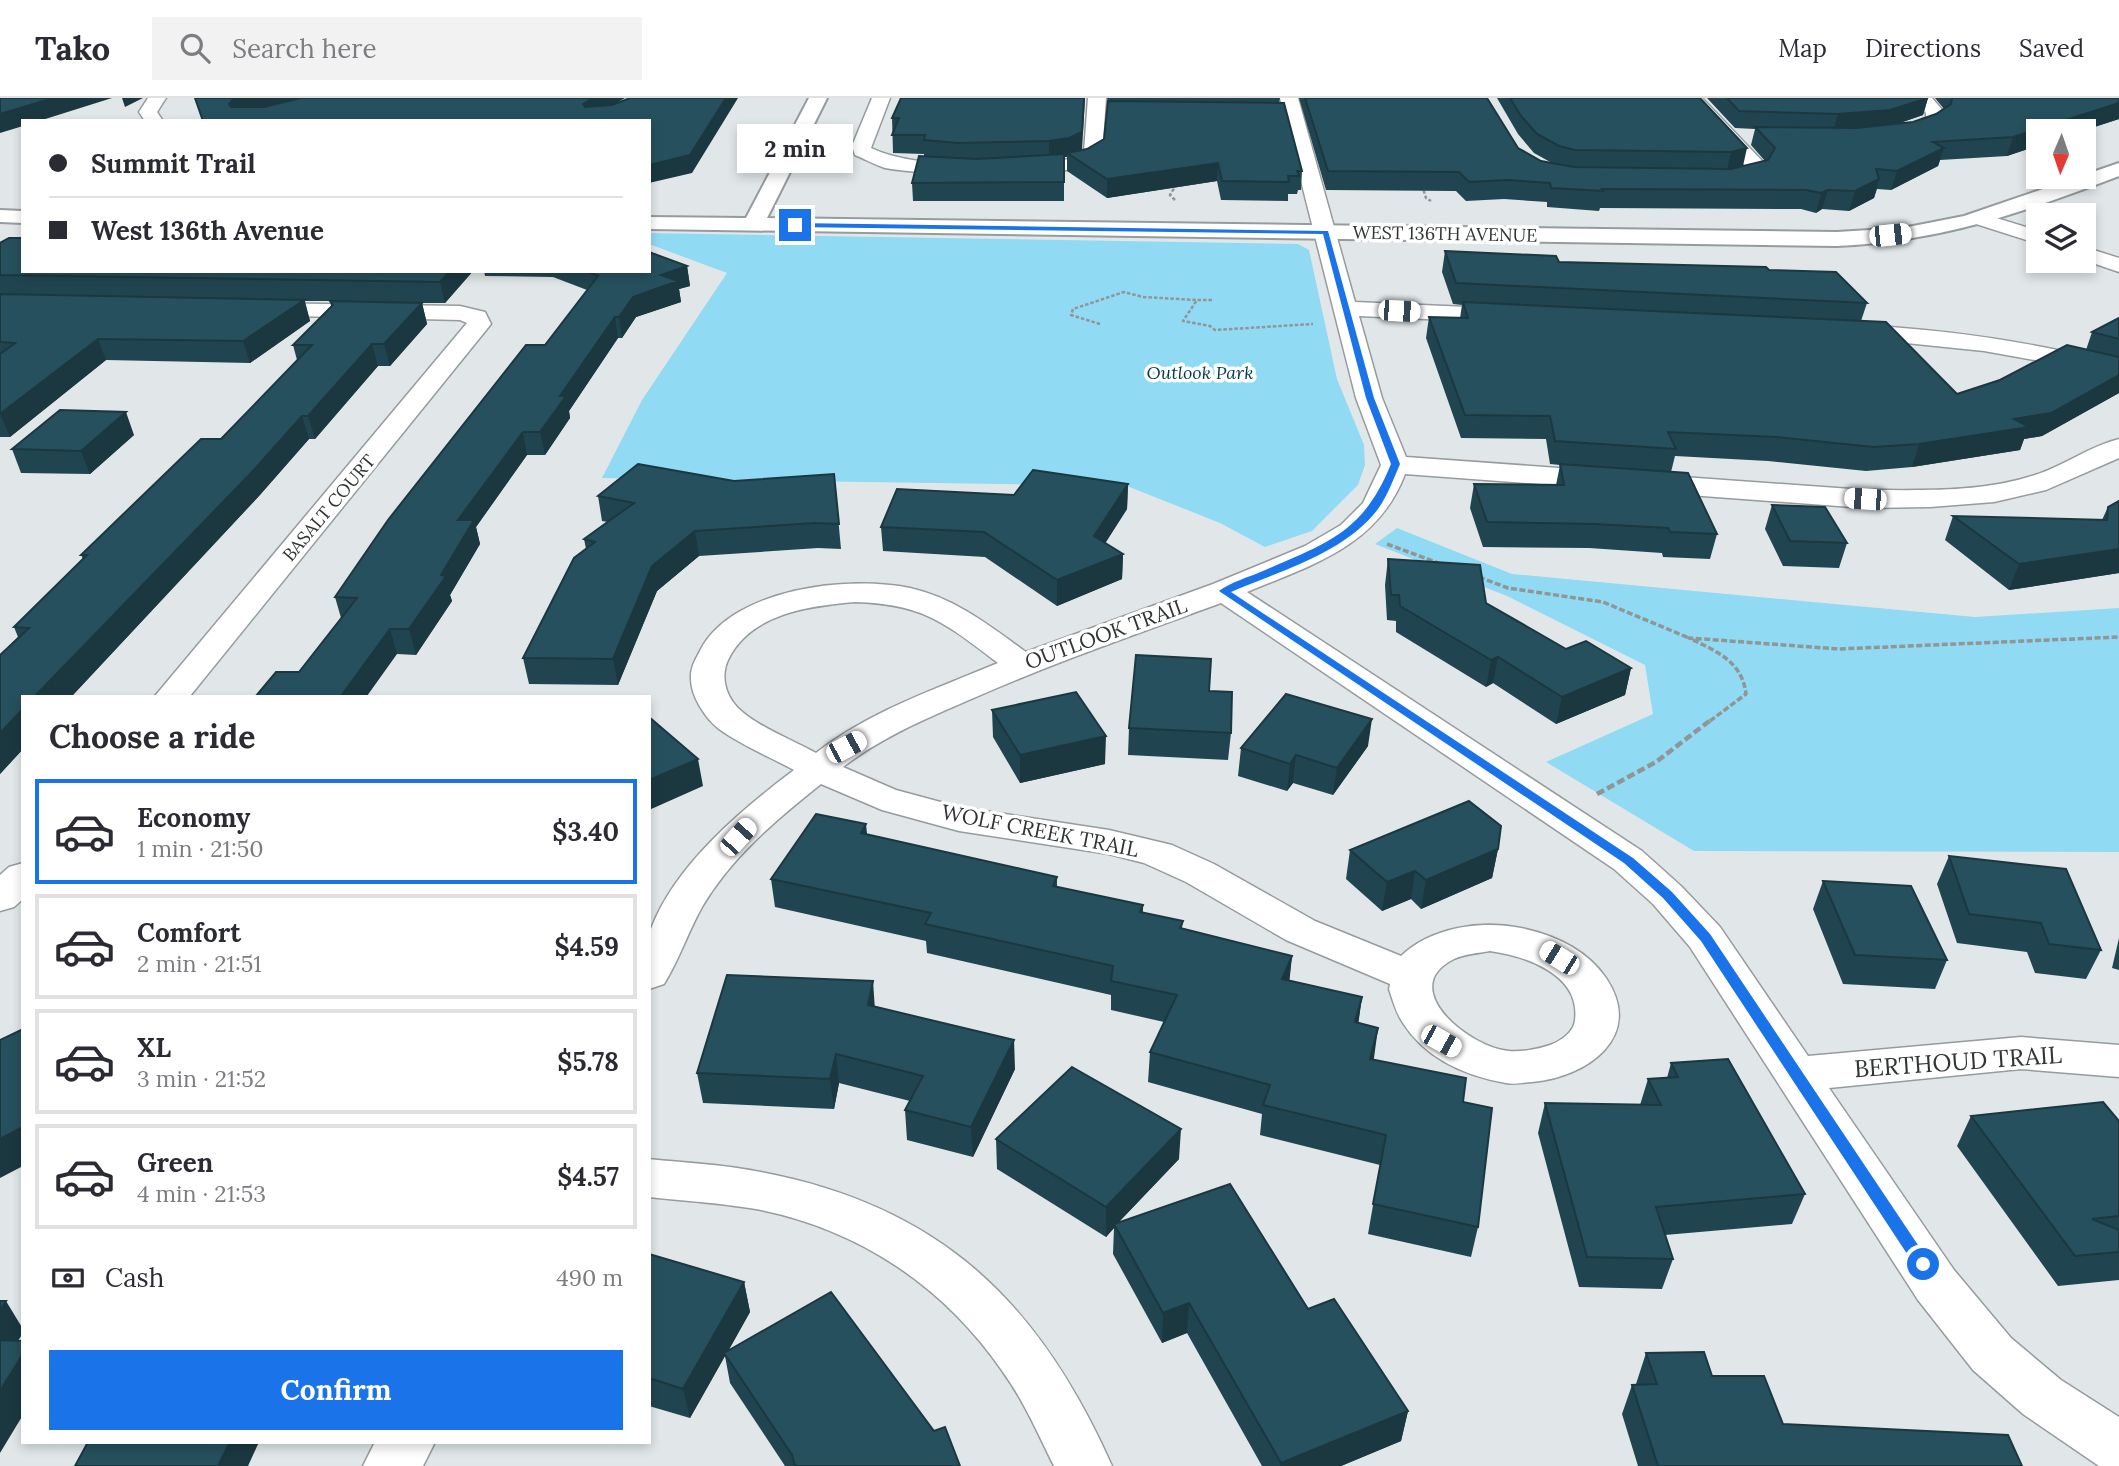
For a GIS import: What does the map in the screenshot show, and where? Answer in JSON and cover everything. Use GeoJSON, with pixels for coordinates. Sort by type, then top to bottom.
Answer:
{"type":"FeatureCollection","features":[{"type":"Feature","properties":{"kind":"street"},"geometry":{"type":"LineString","coordinates":[[153,119],[148,112],[157,98]]}},
{"type":"Feature","properties":{"kind":"street"},"geometry":{"type":"LineString","coordinates":[[753,225],[818,98]]}},
{"type":"Feature","properties":{"kind":"street"},"geometry":{"type":"LineString","coordinates":[[881,98],[861,146],[862,151],[886,162],[919,167],[1049,168],[1075,164],[1093,155],[1101,106]]}},
{"type":"Feature","properties":{"kind":"street"},"geometry":{"type":"LineString","coordinates":[[1693,98],[1755,163],[1756,172],[1742,177],[1701,179]]}},
{"type":"Feature","properties":{"kind":"street"},"geometry":{"type":"LineString","coordinates":[[1872,137],[1903,133],[1931,124],[1935,119],[1935,112],[1923,98]]}},
{"type":"Feature","properties":{"kind":"street"},"geometry":{"type":"LineString","coordinates":[[1287,108],[1325,232],[1370,398],[1395,464],[1865,499],[1940,499],[2036,484],[2119,447]]}},
{"type":"Feature","properties":{"kind":"street"},"geometry":{"type":"LineString","coordinates":[[1730,136],[1755,136]]}},
{"type":"Feature","properties":{"kind":"street","name":"WEST 136TH AVENUE"},"geometry":{"type":"LineString","coordinates":[[651,223],[1816,239],[1912,233],[1980,219],[2119,169]]}},
{"type":"Feature","properties":{"kind":"street"},"geometry":{"type":"LineString","coordinates":[[0,216],[21,216]]}},
{"type":"Feature","properties":{"kind":"street"},"geometry":{"type":"LineString","coordinates":[[1980,219],[2026,234]]}},
{"type":"Feature","properties":{"kind":"street"},"geometry":{"type":"LineString","coordinates":[[2096,257],[2119,265]]}},
{"type":"Feature","properties":{"kind":"street","name":"BASALT COURT"},"geometry":{"type":"LineString","coordinates":[[173,695],[433,382],[486,314],[237,309]]}},
{"type":"Feature","properties":{"kind":"street"},"geometry":{"type":"LineString","coordinates":[[1347,314],[1537,317]]}},
{"type":"Feature","properties":{"kind":"street"},"geometry":{"type":"LineString","coordinates":[[1826,331],[1974,341],[2026,349],[2119,373]]}},
{"type":"Feature","properties":{"kind":"street","name":"OUTLOOK TRAIL"},"geometry":{"type":"LineString","coordinates":[[651,970],[684,902],[706,873],[754,819],[817,767],[846,747],[902,716],[1021,665],[1224,591],[1316,552],[1351,531],[1373,509],[1384,493],[1395,464]]}},
{"type":"Feature","properties":{"kind":"street"},"geometry":{"type":"LineString","coordinates":[[1224,591],[1628,860],[1667,895],[1705,937],[1937,1285],[1992,1354],[2042,1398],[2119,1448]]}},
{"type":"Feature","properties":{"kind":"street","name":"WOLF CREEK TRAIL"},"geometry":{"type":"LineString","coordinates":[[1021,665],[947,611],[907,597],[842,593],[801,599],[767,610],[739,626],[722,640],[713,653],[706,676],[708,689],[720,710],[731,721],[817,767],[882,797],[960,819],[1020,832],[1126,845],[1168,842],[1181,863],[1264,912],[1322,941],[1411,976]]}},
{"type":"Feature","properties":{"kind":"street"},"geometry":{"type":"LineString","coordinates":[[0,898],[21,878]]}},
{"type":"Feature","properties":{"kind":"street","name":"BERTHOUD TRAIL"},"geometry":{"type":"LineString","coordinates":[[1797,1074],[2021,1054],[2079,1056],[2119,1061]]}},
{"type":"Feature","properties":{"kind":"street"},"geometry":{"type":"LineString","coordinates":[[651,1178],[768,1192],[846,1213],[898,1239],[939,1265],[988,1311],[1023,1357],[1084,1466]]}},
{"type":"Feature","properties":{"kind":"street"},"geometry":{"type":"LineString","coordinates":[[391,1466],[406,1444]]}},
{"type":"Feature","properties":{"kind":"path"},"geometry":{"type":"LineString","coordinates":[[1184,202],[1174,200],[1170,195],[1173,186],[1185,179]]}},
{"type":"Feature","properties":{"kind":"path"},"geometry":{"type":"LineString","coordinates":[[1422,185],[1426,198],[1434,204]]}},
{"type":"Feature","properties":{"kind":"path"},"geometry":{"type":"LineString","coordinates":[[1100,324],[1071,315],[1073,309],[1124,292],[1143,297],[1212,300]]}},
{"type":"Feature","properties":{"kind":"path"},"geometry":{"type":"LineString","coordinates":[[1197,300],[1183,321],[1210,326],[1215,330],[1284,327],[1347,314]]}},
{"type":"Feature","properties":{"kind":"path"},"geometry":{"type":"LineString","coordinates":[[1351,531],[1442,564]]}},
{"type":"Feature","properties":{"kind":"path"},"geometry":{"type":"LineString","coordinates":[[1468,574],[1508,588],[1603,602],[1732,659],[1746,680],[1746,694],[1657,762],[1606,789],[1563,817]]}},
{"type":"Feature","properties":{"kind":"path"},"geometry":{"type":"LineString","coordinates":[[1689,638],[1839,649],[2119,637]]}},
{"type":"Feature","properties":{"kind":"green space","name":"Outlook Park"},"geometry":{"type":"Polygon","coordinates":[[[651,233],[1298,244],[1309,250],[1337,379],[1364,445],[1365,465],[1358,485],[1312,531],[1265,547],[1220,523],[1127,486],[602,478],[642,400],[727,273],[651,245],[651,233]]]}},
{"type":"Feature","properties":{"kind":"green space"},"geometry":{"type":"Polygon","coordinates":[[[1397,528],[1512,574],[1975,617],[2119,608],[2119,852],[1694,851],[1546,762],[1653,714],[1645,665],[1507,596],[1375,544],[1397,528]]]}},
{"type":"Feature","properties":{"kind":"building"},"geometry":{"type":"Polygon","coordinates":[[[0,98],[53,98],[0,114],[0,98]]]}},
{"type":"Feature","properties":{"kind":"building"},"geometry":{"type":"Polygon","coordinates":[[[195,98],[234,98],[229,104],[231,107],[264,107],[301,98],[593,98],[583,104],[585,107],[612,105],[630,98],[726,98],[690,155],[651,165],[651,119],[202,119],[195,98]]]}},
{"type":"Feature","properties":{"kind":"building"},"geometry":{"type":"Polygon","coordinates":[[[901,98],[1084,98],[1082,132],[1069,138],[1049,141],[957,143],[924,140],[925,135],[892,135],[899,118],[892,118],[901,98]]]}},
{"type":"Feature","properties":{"kind":"building"},"geometry":{"type":"Polygon","coordinates":[[[1305,98],[1487,98],[1518,148],[1541,161],[1574,167],[1731,169],[1768,160],[1775,148],[1755,127],[1856,128],[1913,122],[1936,114],[1951,104],[1952,98],[2119,98],[2119,103],[2069,119],[2026,119],[2026,133],[2013,137],[1933,142],[1944,148],[1897,171],[1876,169],[1879,179],[1855,191],[1828,190],[1821,193],[1806,190],[1602,189],[1603,191],[1551,188],[1550,183],[1507,180],[1469,182],[1459,172],[1328,171],[1305,98]]]}},
{"type":"Feature","properties":{"kind":"building"},"geometry":{"type":"Polygon","coordinates":[[[1510,98],[1700,98],[1747,148],[1731,152],[1575,150],[1559,146],[1537,134],[1510,98]]]}},
{"type":"Feature","properties":{"kind":"building"},"geometry":{"type":"Polygon","coordinates":[[[1727,98],[1928,98],[1890,110],[1838,114],[1739,111],[1727,98]]]}},
{"type":"Feature","properties":{"kind":"building"},"geometry":{"type":"Polygon","coordinates":[[[1108,101],[1284,103],[1302,171],[1297,171],[1299,176],[1288,176],[1289,182],[1222,181],[1218,163],[1107,179],[1067,153],[1087,149],[1104,139],[1108,101]]]}},
{"type":"Feature","properties":{"kind":"building"},"geometry":{"type":"Polygon","coordinates":[[[1064,154],[1064,182],[912,183],[919,156],[977,159],[1064,154]]]}},
{"type":"Feature","properties":{"kind":"building"},"geometry":{"type":"Polygon","coordinates":[[[9,238],[21,238],[21,273],[448,273],[440,282],[0,275],[0,243],[9,238]]]}},
{"type":"Feature","properties":{"kind":"building"},"geometry":{"type":"Polygon","coordinates":[[[1445,251],[1556,256],[1559,262],[1766,267],[1769,270],[1836,272],[1867,303],[1456,283],[1445,251]]]}},
{"type":"Feature","properties":{"kind":"building"},"geometry":{"type":"Polygon","coordinates":[[[651,253],[687,266],[661,275],[678,281],[633,297],[619,317],[615,317],[560,396],[566,396],[540,432],[523,432],[458,520],[474,520],[441,575],[446,576],[409,629],[390,629],[342,695],[257,695],[276,672],[299,672],[357,598],[335,597],[388,520],[526,345],[545,345],[598,276],[591,273],[651,273],[651,253]]]}},
{"type":"Feature","properties":{"kind":"building"},"geometry":{"type":"Polygon","coordinates":[[[0,294],[304,300],[243,341],[98,339],[0,414],[0,354],[15,343],[0,342],[0,294]]]}},
{"type":"Feature","properties":{"kind":"building"},"geometry":{"type":"Polygon","coordinates":[[[330,301],[422,303],[384,344],[372,344],[308,416],[302,416],[252,472],[36,695],[21,695],[21,711],[0,733],[0,655],[29,628],[14,627],[87,555],[81,555],[201,439],[221,439],[312,345],[293,345],[333,305],[330,301]]]}},
{"type":"Feature","properties":{"kind":"building"},"geometry":{"type":"Polygon","coordinates":[[[1463,302],[1886,322],[1957,394],[2000,380],[2067,345],[2119,357],[2119,375],[2051,413],[2014,419],[2029,427],[1919,444],[1874,447],[1775,437],[1668,432],[1676,449],[1555,441],[1550,416],[1465,415],[1429,317],[1468,318],[1463,302]]]}},
{"type":"Feature","properties":{"kind":"building"},"geometry":{"type":"Polygon","coordinates":[[[2119,318],[2119,339],[2092,332],[2119,318]]]}},
{"type":"Feature","properties":{"kind":"building"},"geometry":{"type":"Polygon","coordinates":[[[60,410],[126,412],[81,451],[12,449],[60,410]]]}},
{"type":"Feature","properties":{"kind":"building"},"geometry":{"type":"Polygon","coordinates":[[[638,464],[734,481],[834,474],[839,524],[815,523],[695,531],[652,566],[613,659],[523,658],[574,558],[595,542],[584,539],[634,503],[598,496],[638,464]]]}},
{"type":"Feature","properties":{"kind":"building"},"geometry":{"type":"Polygon","coordinates":[[[1560,464],[1688,473],[1717,534],[1595,524],[1487,522],[1474,484],[1564,485],[1560,464]]]}},
{"type":"Feature","properties":{"kind":"building"},"geometry":{"type":"Polygon","coordinates":[[[1033,470],[1128,484],[1094,536],[1123,554],[1057,580],[984,532],[881,527],[897,489],[1014,495],[1033,470]]]}},
{"type":"Feature","properties":{"kind":"building"},"geometry":{"type":"Polygon","coordinates":[[[2119,501],[2119,549],[2019,564],[1953,516],[2107,520],[2108,507],[2119,501]]]}},
{"type":"Feature","properties":{"kind":"building"},"geometry":{"type":"Polygon","coordinates":[[[1772,505],[1825,507],[1847,543],[1790,541],[1772,505]]]}},
{"type":"Feature","properties":{"kind":"building"},"geometry":{"type":"Polygon","coordinates":[[[1388,559],[1480,565],[1486,603],[1566,649],[1586,641],[1631,668],[1562,697],[1498,657],[1491,660],[1400,606],[1399,595],[1391,595],[1388,559]]]}},
{"type":"Feature","properties":{"kind":"building"},"geometry":{"type":"Polygon","coordinates":[[[1136,655],[1211,659],[1209,691],[1232,692],[1231,733],[1129,728],[1136,655]]]}},
{"type":"Feature","properties":{"kind":"building"},"geometry":{"type":"Polygon","coordinates":[[[1076,692],[1106,736],[1020,755],[992,710],[1076,692]]]}},
{"type":"Feature","properties":{"kind":"building"},"geometry":{"type":"Polygon","coordinates":[[[1286,694],[1372,719],[1337,768],[1296,755],[1290,764],[1241,748],[1286,694]]]}},
{"type":"Feature","properties":{"kind":"building"},"geometry":{"type":"Polygon","coordinates":[[[651,719],[698,759],[651,779],[651,719]]]}},
{"type":"Feature","properties":{"kind":"building"},"geometry":{"type":"Polygon","coordinates":[[[1469,801],[1501,826],[1498,849],[1426,880],[1415,871],[1387,882],[1350,850],[1469,801]]]}},
{"type":"Feature","properties":{"kind":"building"},"geometry":{"type":"Polygon","coordinates":[[[816,814],[866,824],[861,833],[1057,877],[1053,886],[1143,905],[1140,912],[1183,921],[1180,928],[1292,956],[1282,979],[1362,997],[1355,1022],[1378,1028],[1370,1059],[1466,1078],[1463,1102],[1492,1108],[1478,1227],[1373,1204],[1386,1135],[1263,1105],[1270,1085],[1150,1052],[1177,995],[1111,981],[1113,966],[925,924],[931,913],[771,879],[816,814]]]}},
{"type":"Feature","properties":{"kind":"building"},"geometry":{"type":"Polygon","coordinates":[[[1949,856],[2066,869],[2101,950],[2049,944],[2041,923],[1969,914],[1949,856]]]}},
{"type":"Feature","properties":{"kind":"building"},"geometry":{"type":"Polygon","coordinates":[[[1823,881],[1911,886],[1947,960],[1855,955],[1823,881]]]}},
{"type":"Feature","properties":{"kind":"building"},"geometry":{"type":"Polygon","coordinates":[[[727,975],[873,981],[868,1005],[1014,1040],[971,1127],[905,1110],[923,1076],[836,1054],[830,1079],[697,1073],[727,975]]]}},
{"type":"Feature","properties":{"kind":"building"},"geometry":{"type":"Polygon","coordinates":[[[21,1030],[21,1128],[0,1139],[0,1040],[21,1030]]]}},
{"type":"Feature","properties":{"kind":"building"},"geometry":{"type":"Polygon","coordinates":[[[1728,1059],[1805,1194],[1656,1207],[1673,1259],[1587,1257],[1545,1103],[1661,1105],[1648,1079],[1678,1077],[1671,1063],[1728,1059]]]}},
{"type":"Feature","properties":{"kind":"building"},"geometry":{"type":"Polygon","coordinates":[[[1072,1067],[1181,1129],[1106,1207],[996,1139],[1072,1067]]]}},
{"type":"Feature","properties":{"kind":"building"},"geometry":{"type":"Polygon","coordinates":[[[2103,1102],[2119,1121],[2119,1216],[2092,1219],[2119,1230],[2119,1252],[2075,1256],[1971,1116],[2103,1102]]]}},
{"type":"Feature","properties":{"kind":"building"},"geometry":{"type":"Polygon","coordinates":[[[1230,1184],[1308,1309],[1334,1299],[1408,1411],[1281,1463],[1189,1303],[1163,1313],[1114,1224],[1230,1184]]]}},
{"type":"Feature","properties":{"kind":"building"},"geometry":{"type":"Polygon","coordinates":[[[651,1255],[744,1282],[683,1389],[651,1379],[651,1255]]]}},
{"type":"Feature","properties":{"kind":"building"},"geometry":{"type":"Polygon","coordinates":[[[831,1292],[934,1431],[945,1427],[960,1466],[795,1466],[792,1455],[724,1353],[831,1292]]]}},
{"type":"Feature","properties":{"kind":"building"},"geometry":{"type":"Polygon","coordinates":[[[0,1340],[21,1341],[21,1357],[0,1391],[0,1340]]]}},
{"type":"Feature","properties":{"kind":"building"},"geometry":{"type":"Polygon","coordinates":[[[1704,1352],[1712,1376],[1764,1376],[1783,1424],[2008,1435],[2022,1466],[1658,1466],[1632,1385],[1657,1384],[1646,1353],[1704,1352]]]}},
{"type":"Feature","properties":{"kind":"building"},"geometry":{"type":"Polygon","coordinates":[[[87,1444],[229,1444],[218,1466],[75,1466],[87,1444]]]}},
{"type":"Feature","properties":{"kind":"route"},"geometry":{"type":"LineString","coordinates":[[795,225],[1325,232],[1370,398],[1395,464],[1384,493],[1373,509],[1351,531],[1316,552],[1224,591],[1628,860],[1667,895],[1705,937],[1923,1264]]}}]}
